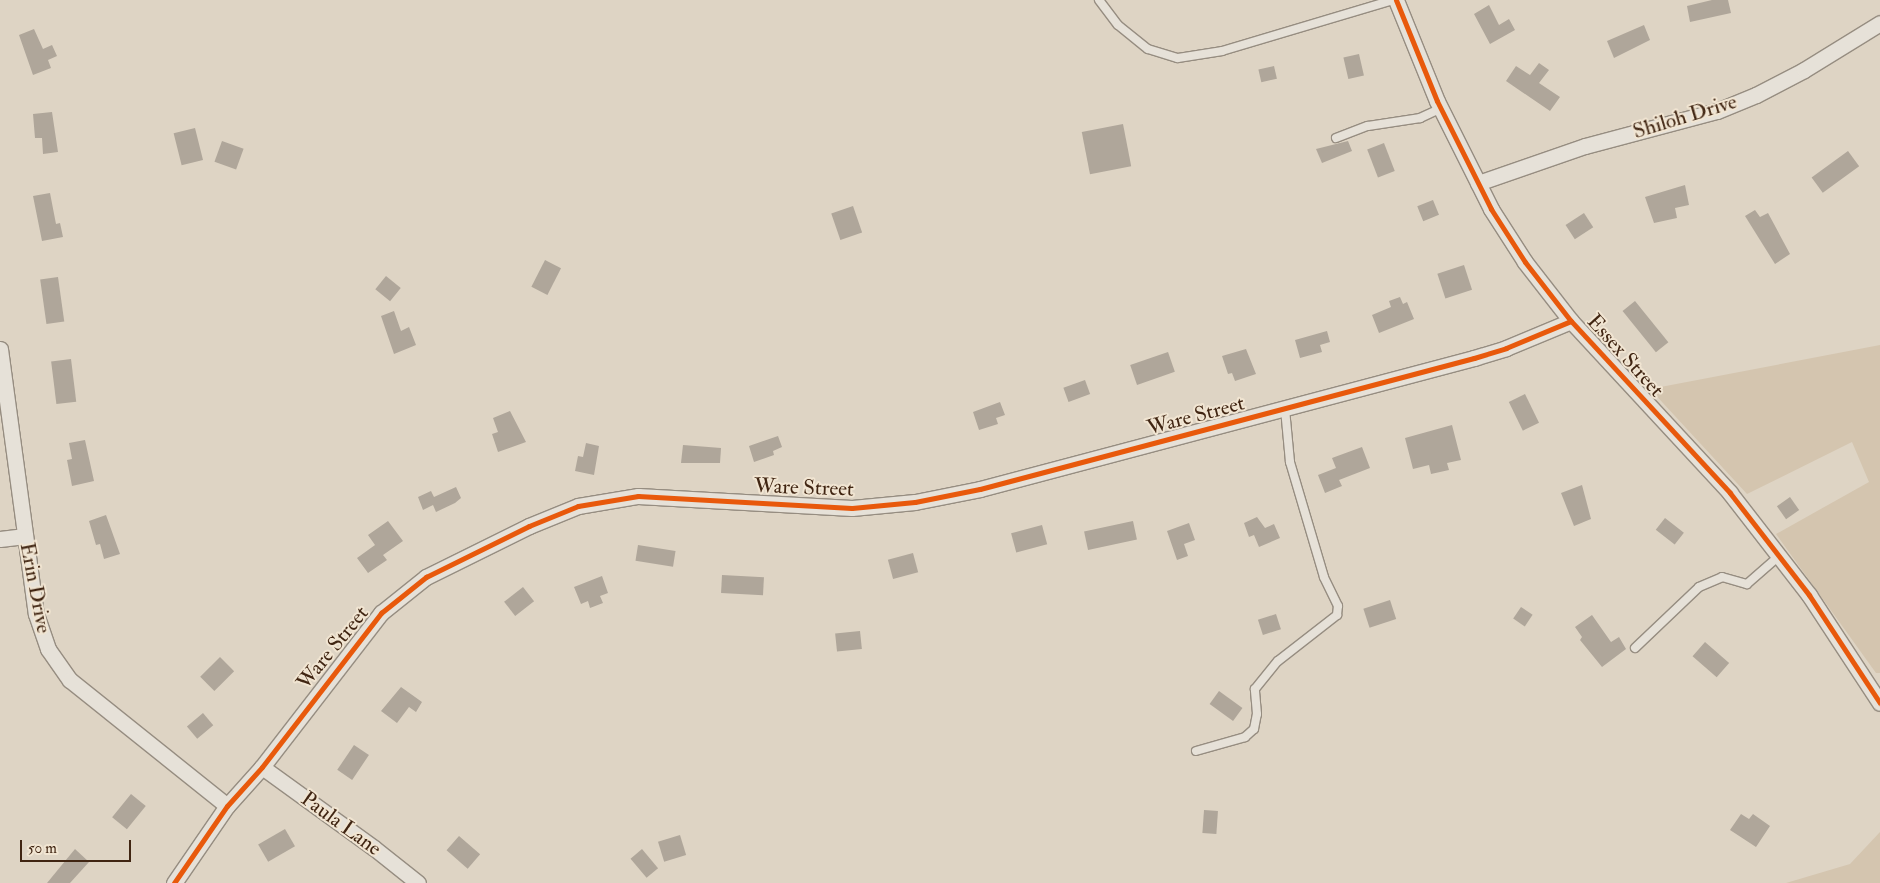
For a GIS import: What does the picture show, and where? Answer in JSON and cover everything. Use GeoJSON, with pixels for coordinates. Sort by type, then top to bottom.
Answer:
{"type":"FeatureCollection","features":[{"type":"Feature","properties":{"kind":"street","name":"Essex Street"},"geometry":{"type":"LineString","coordinates":[[1394,0],[1441,108],[1478,183],[1491,209],[1525,262],[1571,321],[1730,493],[1809,595],[1880,703]]}},
{"type":"Feature","properties":{"kind":"street","name":"Shiloh Drive"},"geometry":{"type":"LineString","coordinates":[[1478,183],[1585,146],[1717,110],[1756,95],[1804,70],[1880,23]]}},
{"type":"Feature","properties":{"kind":"street","name":"Ware Street"},"geometry":{"type":"LineString","coordinates":[[174,883],[227,806],[262,768],[381,613],[426,577],[521,529],[578,506],[638,496],[817,508],[915,502],[1060,470],[1285,409],[1506,348],[1571,321]]}},
{"type":"Feature","properties":{"kind":"street","name":"Erin Drive"},"geometry":{"type":"LineString","coordinates":[[0,349],[25,536],[40,629],[58,664],[70,680],[227,806]]}},
{"type":"Feature","properties":{"kind":"street"},"geometry":{"type":"LineString","coordinates":[[0,539],[25,536]]}},
{"type":"Feature","properties":{"kind":"street","name":"Paula Lane"},"geometry":{"type":"LineString","coordinates":[[262,768],[374,848],[418,883]]}},
{"type":"Feature","properties":{"kind":"lane"},"geometry":{"type":"LineString","coordinates":[[1100,0],[1118,25],[1148,49],[1178,58],[1222,51],[1394,0]]}},
{"type":"Feature","properties":{"kind":"lane"},"geometry":{"type":"LineString","coordinates":[[1336,138],[1368,126],[1420,118],[1441,108]]}},
{"type":"Feature","properties":{"kind":"lane"},"geometry":{"type":"LineString","coordinates":[[1196,751],[1245,737],[1254,729],[1257,714],[1255,689],[1278,661],[1337,615],[1338,606],[1324,578],[1290,462],[1285,409]]}},
{"type":"Feature","properties":{"kind":"lane"},"geometry":{"type":"LineString","coordinates":[[1636,648],[1699,587],[1722,577],[1746,584],[1778,557]]}},
{"type":"Feature","properties":{"kind":"shaded area"},"geometry":{"type":"Polygon","coordinates":[[[1880,345],[1880,673],[1876,673],[1776,534],[1869,482],[1852,442],[1747,494],[1650,389],[1880,345]]]}},
{"type":"Feature","properties":{"kind":"shaded area"},"geometry":{"type":"Polygon","coordinates":[[[1880,832],[1880,883],[1786,883],[1850,864],[1880,832]]]}},
{"type":"Feature","properties":{"kind":"building"},"geometry":{"type":"Polygon","coordinates":[[[1712,0],[1728,0],[1731,13],[1690,22],[1687,6],[1712,0]]]}},
{"type":"Feature","properties":{"kind":"building"},"geometry":{"type":"Polygon","coordinates":[[[1489,5],[1499,25],[1509,19],[1515,30],[1490,44],[1474,14],[1489,5]]]}},
{"type":"Feature","properties":{"kind":"building"},"geometry":{"type":"Polygon","coordinates":[[[1644,25],[1650,40],[1614,58],[1607,41],[1644,25]]]}},
{"type":"Feature","properties":{"kind":"building"},"geometry":{"type":"Polygon","coordinates":[[[34,29],[43,49],[52,45],[57,56],[48,60],[51,68],[33,75],[19,35],[34,29]]]}},
{"type":"Feature","properties":{"kind":"building"},"geometry":{"type":"Polygon","coordinates":[[[1359,54],[1364,75],[1348,79],[1343,58],[1359,54]]]}},
{"type":"Feature","properties":{"kind":"building"},"geometry":{"type":"Polygon","coordinates":[[[1539,63],[1549,70],[1539,83],[1560,97],[1550,111],[1506,81],[1516,66],[1530,75],[1539,63]]]}},
{"type":"Feature","properties":{"kind":"building"},"geometry":{"type":"Polygon","coordinates":[[[1274,66],[1277,79],[1261,82],[1258,70],[1274,66]]]}},
{"type":"Feature","properties":{"kind":"building"},"geometry":{"type":"Polygon","coordinates":[[[52,112],[58,152],[43,154],[42,138],[35,138],[33,114],[52,112]]]}},
{"type":"Feature","properties":{"kind":"building"},"geometry":{"type":"Polygon","coordinates":[[[1123,124],[1131,166],[1090,174],[1082,132],[1123,124]]]}},
{"type":"Feature","properties":{"kind":"building"},"geometry":{"type":"Polygon","coordinates":[[[195,128],[203,160],[182,165],[174,133],[195,128]]]}},
{"type":"Feature","properties":{"kind":"building"},"geometry":{"type":"Polygon","coordinates":[[[222,141],[244,149],[236,170],[214,162],[222,141]]]}},
{"type":"Feature","properties":{"kind":"building"},"geometry":{"type":"Polygon","coordinates":[[[1348,141],[1352,151],[1322,163],[1316,149],[1348,141]]]}},
{"type":"Feature","properties":{"kind":"building"},"geometry":{"type":"Polygon","coordinates":[[[1384,143],[1395,171],[1378,177],[1367,149],[1384,143]]]}},
{"type":"Feature","properties":{"kind":"building"},"geometry":{"type":"Polygon","coordinates":[[[1848,151],[1859,166],[1823,193],[1812,177],[1848,151]]]}},
{"type":"Feature","properties":{"kind":"building"},"geometry":{"type":"Polygon","coordinates":[[[1685,185],[1689,205],[1675,208],[1677,218],[1654,223],[1645,197],[1685,185]]]}},
{"type":"Feature","properties":{"kind":"building"},"geometry":{"type":"Polygon","coordinates":[[[50,193],[56,224],[60,223],[63,237],[42,241],[33,196],[50,193]]]}},
{"type":"Feature","properties":{"kind":"building"},"geometry":{"type":"Polygon","coordinates":[[[1433,200],[1439,215],[1423,221],[1417,206],[1433,200]]]}},
{"type":"Feature","properties":{"kind":"building"},"geometry":{"type":"Polygon","coordinates":[[[853,206],[862,232],[840,240],[831,213],[853,206]]]}},
{"type":"Feature","properties":{"kind":"building"},"geometry":{"type":"Polygon","coordinates":[[[1755,210],[1760,217],[1768,213],[1790,254],[1775,264],[1745,216],[1755,210]]]}},
{"type":"Feature","properties":{"kind":"building"},"geometry":{"type":"Polygon","coordinates":[[[1584,213],[1593,227],[1575,239],[1566,225],[1584,213]]]}},
{"type":"Feature","properties":{"kind":"building"},"geometry":{"type":"Polygon","coordinates":[[[545,260],[561,268],[547,295],[531,287],[545,260]]]}},
{"type":"Feature","properties":{"kind":"building"},"geometry":{"type":"Polygon","coordinates":[[[1464,265],[1472,290],[1445,298],[1437,274],[1464,265]]]}},
{"type":"Feature","properties":{"kind":"building"},"geometry":{"type":"Polygon","coordinates":[[[386,276],[401,288],[390,301],[375,289],[386,276]]]}},
{"type":"Feature","properties":{"kind":"building"},"geometry":{"type":"Polygon","coordinates":[[[58,277],[64,322],[46,324],[40,280],[58,277]]]}},
{"type":"Feature","properties":{"kind":"building"},"geometry":{"type":"Polygon","coordinates":[[[1400,297],[1403,304],[1407,302],[1414,319],[1379,333],[1372,315],[1391,307],[1389,301],[1400,297]]]}},
{"type":"Feature","properties":{"kind":"building"},"geometry":{"type":"Polygon","coordinates":[[[1635,301],[1668,342],[1656,352],[1623,311],[1635,301]]]}},
{"type":"Feature","properties":{"kind":"building"},"geometry":{"type":"Polygon","coordinates":[[[394,311],[401,331],[409,327],[416,345],[394,354],[381,316],[394,311]]]}},
{"type":"Feature","properties":{"kind":"building"},"geometry":{"type":"Polygon","coordinates":[[[1327,331],[1330,342],[1320,345],[1322,352],[1300,358],[1295,340],[1327,331]]]}},
{"type":"Feature","properties":{"kind":"building"},"geometry":{"type":"Polygon","coordinates":[[[1246,349],[1256,374],[1235,381],[1232,373],[1228,374],[1222,356],[1246,349]]]}},
{"type":"Feature","properties":{"kind":"building"},"geometry":{"type":"Polygon","coordinates":[[[1168,352],[1175,372],[1137,385],[1130,365],[1168,352]]]}},
{"type":"Feature","properties":{"kind":"building"},"geometry":{"type":"Polygon","coordinates":[[[71,359],[76,402],[56,404],[51,361],[71,359]]]}},
{"type":"Feature","properties":{"kind":"building"},"geometry":{"type":"Polygon","coordinates":[[[1085,380],[1090,394],[1069,402],[1063,388],[1085,380]]]}},
{"type":"Feature","properties":{"kind":"building"},"geometry":{"type":"Polygon","coordinates":[[[1525,394],[1539,423],[1523,431],[1509,402],[1525,394]]]}},
{"type":"Feature","properties":{"kind":"building"},"geometry":{"type":"Polygon","coordinates":[[[1000,402],[1005,415],[996,418],[998,424],[979,430],[973,412],[1000,402]]]}},
{"type":"Feature","properties":{"kind":"building"},"geometry":{"type":"Polygon","coordinates":[[[510,411],[526,442],[498,452],[492,434],[498,432],[493,418],[510,411]]]}},
{"type":"Feature","properties":{"kind":"building"},"geometry":{"type":"Polygon","coordinates":[[[1452,425],[1461,460],[1447,463],[1449,470],[1431,474],[1429,465],[1413,469],[1405,438],[1452,425]]]}},
{"type":"Feature","properties":{"kind":"building"},"geometry":{"type":"Polygon","coordinates":[[[778,436],[782,447],[773,451],[774,455],[754,462],[749,446],[778,436]]]}},
{"type":"Feature","properties":{"kind":"building"},"geometry":{"type":"Polygon","coordinates":[[[85,440],[94,481],[72,486],[67,460],[72,459],[69,443],[85,440]]]}},
{"type":"Feature","properties":{"kind":"building"},"geometry":{"type":"Polygon","coordinates":[[[586,443],[599,446],[594,475],[575,471],[578,456],[583,457],[586,443]]]}},
{"type":"Feature","properties":{"kind":"building"},"geometry":{"type":"Polygon","coordinates":[[[683,445],[721,448],[720,463],[681,463],[683,445]]]}},
{"type":"Feature","properties":{"kind":"building"},"geometry":{"type":"Polygon","coordinates":[[[1362,447],[1370,468],[1339,480],[1342,486],[1325,493],[1318,475],[1336,468],[1332,458],[1362,447]]]}},
{"type":"Feature","properties":{"kind":"building"},"geometry":{"type":"Polygon","coordinates":[[[1582,485],[1591,519],[1574,526],[1561,493],[1582,485]]]}},
{"type":"Feature","properties":{"kind":"building"},"geometry":{"type":"Polygon","coordinates":[[[456,487],[461,498],[455,503],[436,512],[433,505],[423,510],[418,497],[431,491],[434,497],[456,487]]]}},
{"type":"Feature","properties":{"kind":"building"},"geometry":{"type":"Polygon","coordinates":[[[1790,497],[1799,510],[1786,519],[1777,506],[1790,497]]]}},
{"type":"Feature","properties":{"kind":"building"},"geometry":{"type":"Polygon","coordinates":[[[106,515],[120,554],[104,559],[100,544],[96,545],[89,521],[106,515]]]}},
{"type":"Feature","properties":{"kind":"building"},"geometry":{"type":"Polygon","coordinates":[[[1257,517],[1265,528],[1274,524],[1280,538],[1259,547],[1254,535],[1249,537],[1244,523],[1257,517]]]}},
{"type":"Feature","properties":{"kind":"building"},"geometry":{"type":"Polygon","coordinates":[[[1665,518],[1684,533],[1675,545],[1656,530],[1665,518]]]}},
{"type":"Feature","properties":{"kind":"building"},"geometry":{"type":"Polygon","coordinates":[[[388,521],[403,541],[383,555],[387,560],[368,573],[357,558],[375,545],[368,535],[388,521]]]}},
{"type":"Feature","properties":{"kind":"building"},"geometry":{"type":"Polygon","coordinates":[[[1133,521],[1137,540],[1088,550],[1084,531],[1133,521]]]}},
{"type":"Feature","properties":{"kind":"building"},"geometry":{"type":"Polygon","coordinates":[[[1189,523],[1195,540],[1184,544],[1188,556],[1177,560],[1167,531],[1189,523]]]}},
{"type":"Feature","properties":{"kind":"building"},"geometry":{"type":"Polygon","coordinates":[[[1042,525],[1047,544],[1016,553],[1011,533],[1042,525]]]}},
{"type":"Feature","properties":{"kind":"building"},"geometry":{"type":"Polygon","coordinates":[[[638,545],[676,551],[673,567],[635,561],[638,545]]]}},
{"type":"Feature","properties":{"kind":"building"},"geometry":{"type":"Polygon","coordinates":[[[913,553],[918,572],[893,579],[888,560],[913,553]]]}},
{"type":"Feature","properties":{"kind":"building"},"geometry":{"type":"Polygon","coordinates":[[[722,575],[764,577],[763,595],[721,593],[722,575]]]}},
{"type":"Feature","properties":{"kind":"building"},"geometry":{"type":"Polygon","coordinates":[[[602,576],[608,593],[600,596],[603,603],[590,608],[588,601],[581,604],[574,587],[602,576]]]}},
{"type":"Feature","properties":{"kind":"building"},"geometry":{"type":"Polygon","coordinates":[[[523,587],[534,601],[515,616],[504,602],[523,587]]]}},
{"type":"Feature","properties":{"kind":"building"},"geometry":{"type":"Polygon","coordinates":[[[1390,600],[1396,619],[1370,628],[1363,609],[1390,600]]]}},
{"type":"Feature","properties":{"kind":"building"},"geometry":{"type":"Polygon","coordinates":[[[1521,607],[1533,615],[1525,626],[1513,619],[1521,607]]]}},
{"type":"Feature","properties":{"kind":"building"},"geometry":{"type":"Polygon","coordinates":[[[1276,614],[1281,629],[1263,635],[1258,620],[1276,614]]]}},
{"type":"Feature","properties":{"kind":"building"},"geometry":{"type":"Polygon","coordinates":[[[1592,615],[1611,642],[1619,637],[1626,649],[1602,667],[1580,640],[1582,637],[1575,627],[1592,615]]]}},
{"type":"Feature","properties":{"kind":"building"},"geometry":{"type":"Polygon","coordinates":[[[860,631],[862,649],[837,652],[835,634],[860,631]]]}},
{"type":"Feature","properties":{"kind":"building"},"geometry":{"type":"Polygon","coordinates":[[[1705,642],[1729,663],[1717,677],[1693,656],[1705,642]]]}},
{"type":"Feature","properties":{"kind":"building"},"geometry":{"type":"Polygon","coordinates":[[[220,657],[234,671],[214,691],[200,677],[220,657]]]}},
{"type":"Feature","properties":{"kind":"building"},"geometry":{"type":"Polygon","coordinates":[[[401,687],[422,702],[416,712],[409,707],[397,723],[381,711],[401,687]]]}},
{"type":"Feature","properties":{"kind":"building"},"geometry":{"type":"Polygon","coordinates":[[[1219,691],[1242,708],[1233,721],[1210,704],[1219,691]]]}},
{"type":"Feature","properties":{"kind":"building"},"geometry":{"type":"Polygon","coordinates":[[[203,713],[213,725],[197,739],[187,726],[203,713]]]}},
{"type":"Feature","properties":{"kind":"building"},"geometry":{"type":"Polygon","coordinates":[[[354,745],[369,755],[352,780],[337,770],[354,745]]]}},
{"type":"Feature","properties":{"kind":"building"},"geometry":{"type":"Polygon","coordinates":[[[131,794],[146,806],[127,829],[112,817],[131,794]]]}},
{"type":"Feature","properties":{"kind":"building"},"geometry":{"type":"Polygon","coordinates":[[[1204,810],[1218,811],[1216,834],[1202,833],[1204,810]]]}},
{"type":"Feature","properties":{"kind":"building"},"geometry":{"type":"Polygon","coordinates":[[[1741,814],[1749,819],[1753,814],[1770,826],[1756,847],[1730,830],[1741,814]]]}},
{"type":"Feature","properties":{"kind":"building"},"geometry":{"type":"Polygon","coordinates":[[[285,829],[295,846],[268,862],[258,844],[285,829]]]}},
{"type":"Feature","properties":{"kind":"building"},"geometry":{"type":"Polygon","coordinates":[[[680,835],[686,855],[664,862],[658,842],[680,835]]]}},
{"type":"Feature","properties":{"kind":"building"},"geometry":{"type":"Polygon","coordinates":[[[459,836],[480,854],[468,869],[447,850],[459,836]]]}},
{"type":"Feature","properties":{"kind":"building"},"geometry":{"type":"Polygon","coordinates":[[[75,849],[89,862],[70,883],[47,883],[75,849]]]}},
{"type":"Feature","properties":{"kind":"building"},"geometry":{"type":"Polygon","coordinates":[[[642,849],[658,868],[647,878],[631,859],[642,849]]]}},
{"type":"Feature","properties":{"kind":"cycle path"},"geometry":{"type":"LineString","coordinates":[[1396,0],[1437,101],[1491,209],[1525,262],[1571,321],[1730,493],[1809,595],[1880,703]]}},
{"type":"Feature","properties":{"kind":"cycle path"},"geometry":{"type":"LineString","coordinates":[[174,883],[227,806],[262,767],[381,613],[426,577],[529,526],[578,506],[638,496],[852,508],[915,502],[980,489],[1474,358],[1506,348],[1571,321]]}}]}
